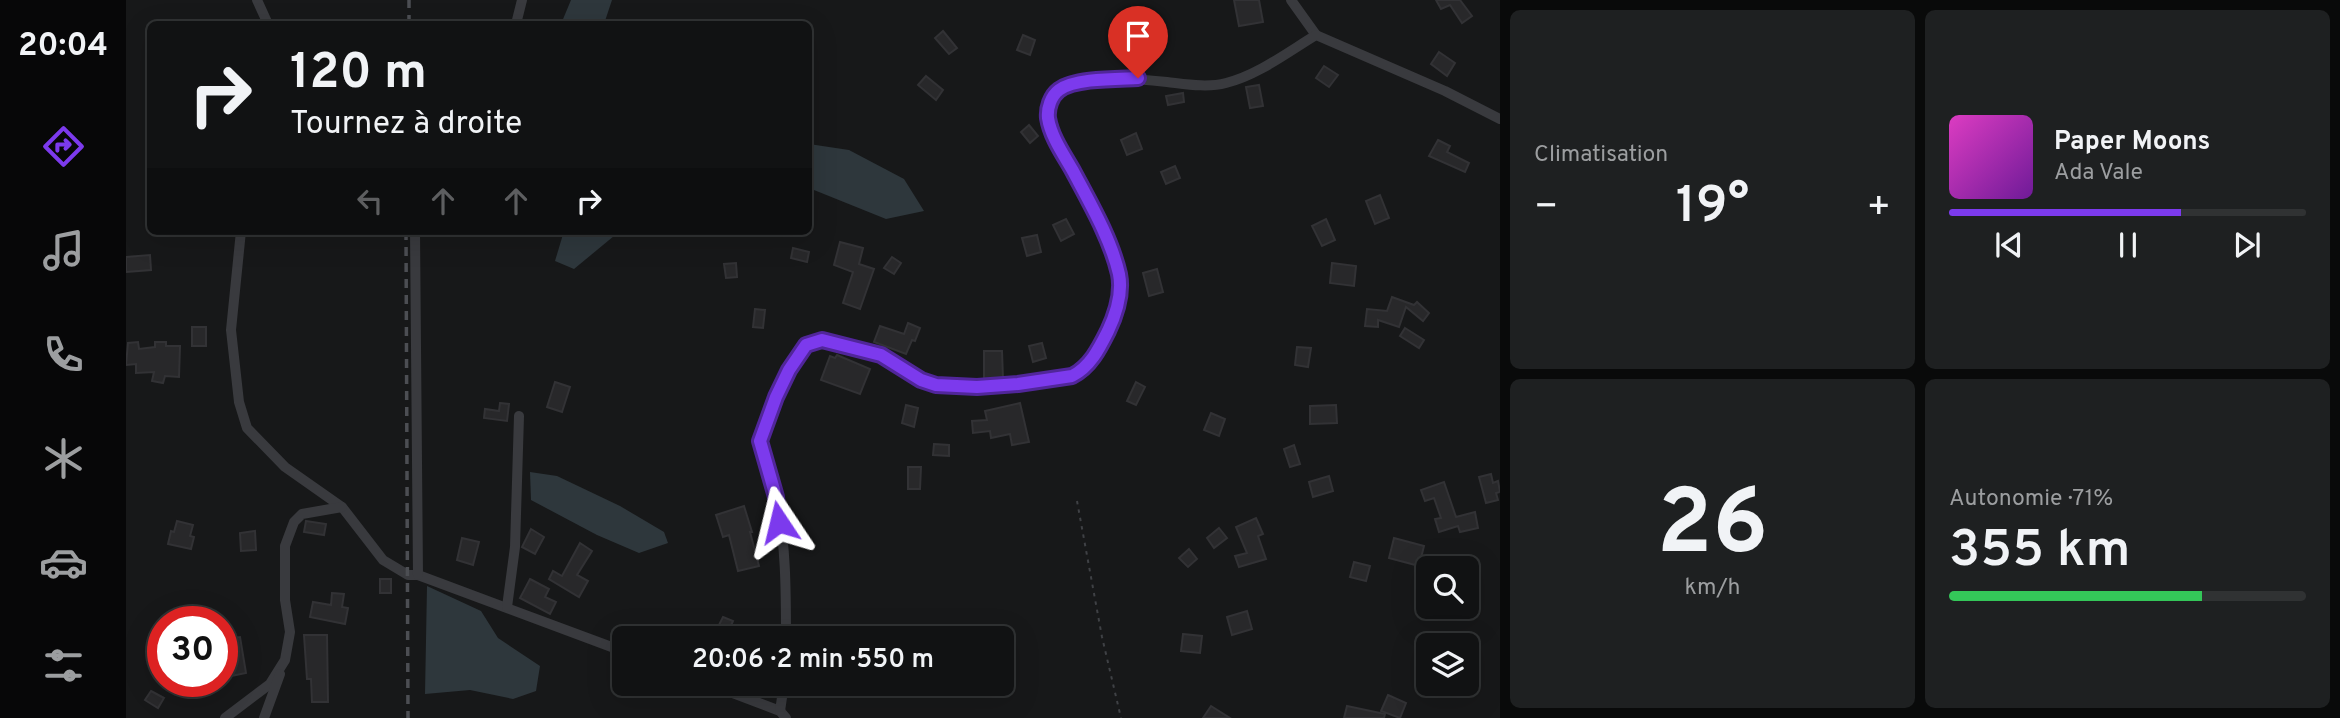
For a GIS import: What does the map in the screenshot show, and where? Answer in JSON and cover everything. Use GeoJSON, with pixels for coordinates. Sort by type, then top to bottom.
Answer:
{"type":"FeatureCollection","features":[{"type":"Feature","properties":{"kind":"street"},"geometry":{"type":"LineString","coordinates":[[257,0],[267,21]]}},
{"type":"Feature","properties":{"kind":"street"},"geometry":{"type":"LineString","coordinates":[[517,21],[522,0]]}},
{"type":"Feature","properties":{"kind":"street"},"geometry":{"type":"LineString","coordinates":[[1291,0],[1316,36],[1446,91],[1500,119]]}},
{"type":"Feature","properties":{"kind":"street"},"geometry":{"type":"LineString","coordinates":[[786,626],[785,571],[776,497],[760,441],[776,397],[789,370],[806,345],[822,340],[881,355],[921,380],[936,385],[977,387],[1018,384],[1072,376],[1080,372],[1098,353],[1115,316],[1120,294],[1119,276],[1109,246],[1056,141],[1048,119],[1048,106],[1054,96],[1069,85],[1102,79],[1138,78],[1194,85],[1225,83],[1263,68],[1316,36]]}},
{"type":"Feature","properties":{"kind":"street"},"geometry":{"type":"LineString","coordinates":[[241,235],[231,330],[239,402],[247,428],[285,467],[342,507],[383,560],[408,575],[418,575],[612,647]]}},
{"type":"Feature","properties":{"kind":"street"},"geometry":{"type":"LineString","coordinates":[[415,235],[418,575]]}},
{"type":"Feature","properties":{"kind":"street"},"geometry":{"type":"LineString","coordinates":[[507,607],[515,547],[519,416]]}},
{"type":"Feature","properties":{"kind":"street"},"geometry":{"type":"LineString","coordinates":[[264,718],[285,660],[290,632],[285,600],[285,545],[289,534],[294,522],[302,514],[342,507]]}},
{"type":"Feature","properties":{"kind":"street"},"geometry":{"type":"LineString","coordinates":[[225,718],[270,684],[285,660]]}},
{"type":"Feature","properties":{"kind":"street"},"geometry":{"type":"LineString","coordinates":[[738,696],[783,715],[784,696]]}},
{"type":"Feature","properties":{"kind":"path"},"geometry":{"type":"LineString","coordinates":[[1077,501],[1102,637],[1121,718]]}},
{"type":"Feature","properties":{"kind":"shaded area"},"geometry":{"type":"Polygon","coordinates":[[[571,0],[612,0],[605,21],[562,21],[571,0]]]}},
{"type":"Feature","properties":{"kind":"shaded area"},"geometry":{"type":"Polygon","coordinates":[[[812,144],[849,150],[904,179],[924,211],[886,219],[812,189],[812,144]]]}},
{"type":"Feature","properties":{"kind":"shaded area"},"geometry":{"type":"Polygon","coordinates":[[[563,235],[615,235],[574,269],[555,261],[563,235]]]}},
{"type":"Feature","properties":{"kind":"shaded area"},"geometry":{"type":"Polygon","coordinates":[[[530,472],[557,476],[620,506],[664,532],[668,543],[639,553],[597,535],[531,500],[530,472]]]}},
{"type":"Feature","properties":{"kind":"shaded area"},"geometry":{"type":"Polygon","coordinates":[[[427,586],[481,611],[498,638],[540,666],[536,691],[513,699],[470,690],[425,694],[427,586]]]}},
{"type":"Feature","properties":{"kind":"building"},"geometry":{"type":"Polygon","coordinates":[[[1234,0],[1259,0],[1263,22],[1239,26],[1234,0]]]}},
{"type":"Feature","properties":{"kind":"building"},"geometry":{"type":"Polygon","coordinates":[[[1436,0],[1460,0],[1472,16],[1462,23],[1450,5],[1441,9],[1436,0]]]}},
{"type":"Feature","properties":{"kind":"building"},"geometry":{"type":"Polygon","coordinates":[[[943,31],[957,48],[949,54],[935,38],[943,31]]]}},
{"type":"Feature","properties":{"kind":"building"},"geometry":{"type":"Polygon","coordinates":[[[1023,35],[1035,40],[1030,55],[1017,50],[1023,35]]]}},
{"type":"Feature","properties":{"kind":"building"},"geometry":{"type":"Polygon","coordinates":[[[1439,52],[1455,63],[1447,76],[1431,64],[1439,52]]]}},
{"type":"Feature","properties":{"kind":"building"},"geometry":{"type":"Polygon","coordinates":[[[1324,66],[1338,75],[1329,87],[1316,78],[1324,66]]]}},
{"type":"Feature","properties":{"kind":"building"},"geometry":{"type":"Polygon","coordinates":[[[926,76],[943,90],[936,100],[918,85],[926,76]]]}},
{"type":"Feature","properties":{"kind":"building"},"geometry":{"type":"Polygon","coordinates":[[[1259,85],[1263,106],[1250,108],[1246,87],[1259,85]]]}},
{"type":"Feature","properties":{"kind":"building"},"geometry":{"type":"Polygon","coordinates":[[[1183,93],[1184,102],[1168,105],[1166,96],[1183,93]]]}},
{"type":"Feature","properties":{"kind":"building"},"geometry":{"type":"Polygon","coordinates":[[[1029,125],[1038,136],[1030,143],[1021,132],[1029,125]]]}},
{"type":"Feature","properties":{"kind":"building"},"geometry":{"type":"Polygon","coordinates":[[[1136,133],[1142,149],[1127,155],[1121,140],[1136,133]]]}},
{"type":"Feature","properties":{"kind":"building"},"geometry":{"type":"Polygon","coordinates":[[[1438,140],[1450,146],[1447,152],[1469,163],[1465,172],[1429,156],[1438,140]]]}},
{"type":"Feature","properties":{"kind":"building"},"geometry":{"type":"Polygon","coordinates":[[[1175,166],[1180,178],[1166,184],[1161,172],[1175,166]]]}},
{"type":"Feature","properties":{"kind":"building"},"geometry":{"type":"Polygon","coordinates":[[[1380,195],[1389,218],[1375,224],[1366,201],[1380,195]]]}},
{"type":"Feature","properties":{"kind":"building"},"geometry":{"type":"Polygon","coordinates":[[[1066,219],[1074,234],[1061,241],[1053,225],[1066,219]]]}},
{"type":"Feature","properties":{"kind":"building"},"geometry":{"type":"Polygon","coordinates":[[[1326,219],[1335,240],[1322,246],[1312,226],[1326,219]]]}},
{"type":"Feature","properties":{"kind":"building"},"geometry":{"type":"Polygon","coordinates":[[[1037,235],[1041,252],[1027,256],[1022,238],[1037,235]]]}},
{"type":"Feature","properties":{"kind":"building"},"geometry":{"type":"Polygon","coordinates":[[[840,242],[863,248],[859,264],[874,269],[860,309],[843,303],[853,272],[834,265],[840,242]]]}},
{"type":"Feature","properties":{"kind":"building"},"geometry":{"type":"Polygon","coordinates":[[[793,248],[809,252],[807,262],[791,258],[793,248]]]}},
{"type":"Feature","properties":{"kind":"building"},"geometry":{"type":"Polygon","coordinates":[[[150,255],[151,270],[126,272],[126,257],[150,255]]]}},
{"type":"Feature","properties":{"kind":"building"},"geometry":{"type":"Polygon","coordinates":[[[892,257],[901,263],[894,274],[884,268],[892,257]]]}},
{"type":"Feature","properties":{"kind":"building"},"geometry":{"type":"Polygon","coordinates":[[[736,263],[737,277],[726,278],[724,264],[736,263]]]}},
{"type":"Feature","properties":{"kind":"building"},"geometry":{"type":"Polygon","coordinates":[[[1332,263],[1356,266],[1354,286],[1330,283],[1332,263]]]}},
{"type":"Feature","properties":{"kind":"building"},"geometry":{"type":"Polygon","coordinates":[[[1157,269],[1163,292],[1149,296],[1143,273],[1157,269]]]}},
{"type":"Feature","properties":{"kind":"building"},"geometry":{"type":"Polygon","coordinates":[[[1392,297],[1414,305],[1417,302],[1429,313],[1423,321],[1406,307],[1399,327],[1378,320],[1378,327],[1365,326],[1367,309],[1387,311],[1392,297]]]}},
{"type":"Feature","properties":{"kind":"building"},"geometry":{"type":"Polygon","coordinates":[[[755,309],[765,310],[763,328],[753,327],[755,309]]]}},
{"type":"Feature","properties":{"kind":"building"},"geometry":{"type":"Polygon","coordinates":[[[908,323],[920,328],[906,354],[874,342],[880,326],[904,334],[908,323]]]}},
{"type":"Feature","properties":{"kind":"building"},"geometry":{"type":"Polygon","coordinates":[[[192,327],[206,327],[206,346],[192,346],[192,327]]]}},
{"type":"Feature","properties":{"kind":"building"},"geometry":{"type":"Polygon","coordinates":[[[1405,328],[1424,340],[1419,348],[1400,336],[1405,328]]]}},
{"type":"Feature","properties":{"kind":"building"},"geometry":{"type":"Polygon","coordinates":[[[138,342],[139,349],[155,347],[155,342],[166,342],[166,346],[180,346],[179,377],[165,376],[163,383],[152,381],[154,372],[136,373],[136,364],[126,365],[128,343],[138,342]]]}},
{"type":"Feature","properties":{"kind":"building"},"geometry":{"type":"Polygon","coordinates":[[[1042,343],[1046,358],[1033,362],[1029,346],[1042,343]]]}},
{"type":"Feature","properties":{"kind":"building"},"geometry":{"type":"Polygon","coordinates":[[[1297,347],[1311,348],[1308,367],[1295,365],[1297,347]]]}},
{"type":"Feature","properties":{"kind":"building"},"geometry":{"type":"Polygon","coordinates":[[[984,351],[1002,351],[1003,379],[984,379],[984,351]]]}},
{"type":"Feature","properties":{"kind":"building"},"geometry":{"type":"Polygon","coordinates":[[[837,355],[870,369],[860,394],[821,380],[830,356],[835,358],[837,355]]]}},
{"type":"Feature","properties":{"kind":"building"},"geometry":{"type":"Polygon","coordinates":[[[555,382],[570,387],[562,412],[547,407],[555,382]]]}},
{"type":"Feature","properties":{"kind":"building"},"geometry":{"type":"Polygon","coordinates":[[[1136,382],[1145,387],[1136,405],[1127,401],[1136,382]]]}},
{"type":"Feature","properties":{"kind":"building"},"geometry":{"type":"Polygon","coordinates":[[[500,403],[509,404],[507,421],[484,418],[485,409],[499,411],[500,403]]]}},
{"type":"Feature","properties":{"kind":"building"},"geometry":{"type":"Polygon","coordinates":[[[1020,403],[1029,442],[1012,445],[1010,434],[991,438],[990,431],[973,433],[972,421],[987,420],[985,411],[1020,403]]]}},
{"type":"Feature","properties":{"kind":"building"},"geometry":{"type":"Polygon","coordinates":[[[906,405],[918,408],[914,427],[902,423],[906,405]]]}},
{"type":"Feature","properties":{"kind":"building"},"geometry":{"type":"Polygon","coordinates":[[[1336,405],[1337,423],[1310,424],[1310,406],[1336,405]]]}},
{"type":"Feature","properties":{"kind":"building"},"geometry":{"type":"Polygon","coordinates":[[[1211,413],[1225,419],[1219,436],[1204,430],[1211,413]]]}},
{"type":"Feature","properties":{"kind":"building"},"geometry":{"type":"Polygon","coordinates":[[[934,444],[949,445],[949,456],[933,455],[934,444]]]}},
{"type":"Feature","properties":{"kind":"building"},"geometry":{"type":"Polygon","coordinates":[[[1294,445],[1300,464],[1290,467],[1284,449],[1294,445]]]}},
{"type":"Feature","properties":{"kind":"building"},"geometry":{"type":"Polygon","coordinates":[[[908,467],[921,467],[920,489],[908,489],[908,467]]]}},
{"type":"Feature","properties":{"kind":"building"},"geometry":{"type":"Polygon","coordinates":[[[1491,474],[1493,483],[1498,481],[1500,492],[1496,493],[1498,500],[1486,503],[1479,477],[1491,474]]]}},
{"type":"Feature","properties":{"kind":"building"},"geometry":{"type":"Polygon","coordinates":[[[1329,476],[1333,491],[1313,497],[1309,482],[1329,476]]]}},
{"type":"Feature","properties":{"kind":"building"},"geometry":{"type":"Polygon","coordinates":[[[1444,482],[1456,517],[1475,512],[1478,528],[1460,532],[1458,526],[1439,532],[1435,519],[1441,518],[1434,498],[1425,501],[1421,490],[1444,482]]]}},
{"type":"Feature","properties":{"kind":"building"},"geometry":{"type":"Polygon","coordinates":[[[744,506],[759,566],[738,571],[729,535],[723,537],[716,515],[744,506]]]}},
{"type":"Feature","properties":{"kind":"building"},"geometry":{"type":"Polygon","coordinates":[[[1256,518],[1263,534],[1258,536],[1266,559],[1239,567],[1235,556],[1247,553],[1236,527],[1256,518]]]}},
{"type":"Feature","properties":{"kind":"building"},"geometry":{"type":"Polygon","coordinates":[[[177,521],[193,525],[191,549],[168,544],[177,521]]]}},
{"type":"Feature","properties":{"kind":"building"},"geometry":{"type":"Polygon","coordinates":[[[306,521],[326,524],[324,535],[304,532],[306,521]]]}},
{"type":"Feature","properties":{"kind":"building"},"geometry":{"type":"Polygon","coordinates":[[[1219,528],[1227,538],[1214,548],[1207,538],[1219,528]]]}},
{"type":"Feature","properties":{"kind":"building"},"geometry":{"type":"Polygon","coordinates":[[[531,529],[544,537],[535,554],[522,547],[531,529]]]}},
{"type":"Feature","properties":{"kind":"building"},"geometry":{"type":"Polygon","coordinates":[[[255,531],[256,550],[241,551],[240,533],[255,531]]]}},
{"type":"Feature","properties":{"kind":"building"},"geometry":{"type":"Polygon","coordinates":[[[462,538],[479,542],[473,565],[457,560],[462,538]]]}},
{"type":"Feature","properties":{"kind":"building"},"geometry":{"type":"Polygon","coordinates":[[[1394,538],[1424,546],[1422,556],[1416,556],[1416,565],[1389,558],[1394,538]]]}},
{"type":"Feature","properties":{"kind":"building"},"geometry":{"type":"Polygon","coordinates":[[[580,543],[592,551],[577,575],[588,581],[579,597],[549,579],[553,571],[562,576],[580,543]]]}},
{"type":"Feature","properties":{"kind":"building"},"geometry":{"type":"Polygon","coordinates":[[[1189,549],[1197,559],[1188,567],[1179,558],[1189,549]]]}},
{"type":"Feature","properties":{"kind":"building"},"geometry":{"type":"Polygon","coordinates":[[[1354,562],[1370,566],[1366,581],[1350,577],[1354,562]]]}},
{"type":"Feature","properties":{"kind":"building"},"geometry":{"type":"Polygon","coordinates":[[[380,579],[391,579],[391,593],[380,593],[380,579]]]}},
{"type":"Feature","properties":{"kind":"building"},"geometry":{"type":"Polygon","coordinates":[[[530,579],[549,589],[545,597],[556,602],[550,614],[520,598],[530,579]]]}},
{"type":"Feature","properties":{"kind":"building"},"geometry":{"type":"Polygon","coordinates":[[[332,593],[344,594],[342,607],[348,608],[345,624],[310,617],[313,602],[331,605],[332,593]]]}},
{"type":"Feature","properties":{"kind":"building"},"geometry":{"type":"Polygon","coordinates":[[[1247,611],[1252,629],[1232,635],[1227,617],[1247,611]]]}},
{"type":"Feature","properties":{"kind":"building"},"geometry":{"type":"Polygon","coordinates":[[[723,617],[733,621],[731,626],[718,626],[723,617]]]}},
{"type":"Feature","properties":{"kind":"building"},"geometry":{"type":"Polygon","coordinates":[[[1183,634],[1202,636],[1200,653],[1181,651],[1183,634]]]}},
{"type":"Feature","properties":{"kind":"building"},"geometry":{"type":"Polygon","coordinates":[[[304,635],[327,635],[328,702],[312,702],[311,679],[307,679],[304,635]]]}},
{"type":"Feature","properties":{"kind":"building"},"geometry":{"type":"Polygon","coordinates":[[[238,637],[246,673],[238,675],[238,637]]]}},
{"type":"Feature","properties":{"kind":"building"},"geometry":{"type":"Polygon","coordinates":[[[1388,695],[1406,703],[1400,718],[1381,711],[1388,695]]]}},
{"type":"Feature","properties":{"kind":"building"},"geometry":{"type":"Polygon","coordinates":[[[147,697],[164,698],[158,708],[145,700],[147,697]]]}},
{"type":"Feature","properties":{"kind":"building"},"geometry":{"type":"Polygon","coordinates":[[[1211,706],[1230,718],[1203,718],[1211,706]]]}},
{"type":"Feature","properties":{"kind":"building"},"geometry":{"type":"Polygon","coordinates":[[[1347,706],[1385,714],[1384,718],[1344,718],[1347,706]]]}},
{"type":"Feature","properties":{"kind":"railway"},"geometry":{"type":"LineString","coordinates":[[409,0],[409,21]]}},
{"type":"Feature","properties":{"kind":"railway"},"geometry":{"type":"LineString","coordinates":[[406,235],[408,718]]}},
{"type":"Feature","properties":{"kind":"route"},"geometry":{"type":"LineString","coordinates":[[779,522],[776,497],[760,441],[776,397],[789,370],[806,345],[822,340],[837,342],[881,355],[921,380],[936,385],[977,387],[1072,376],[1080,372],[1098,353],[1115,316],[1120,294],[1119,276],[1109,246],[1056,141],[1048,119],[1048,106],[1060,89],[1069,85],[1102,79],[1138,78]]}}]}
